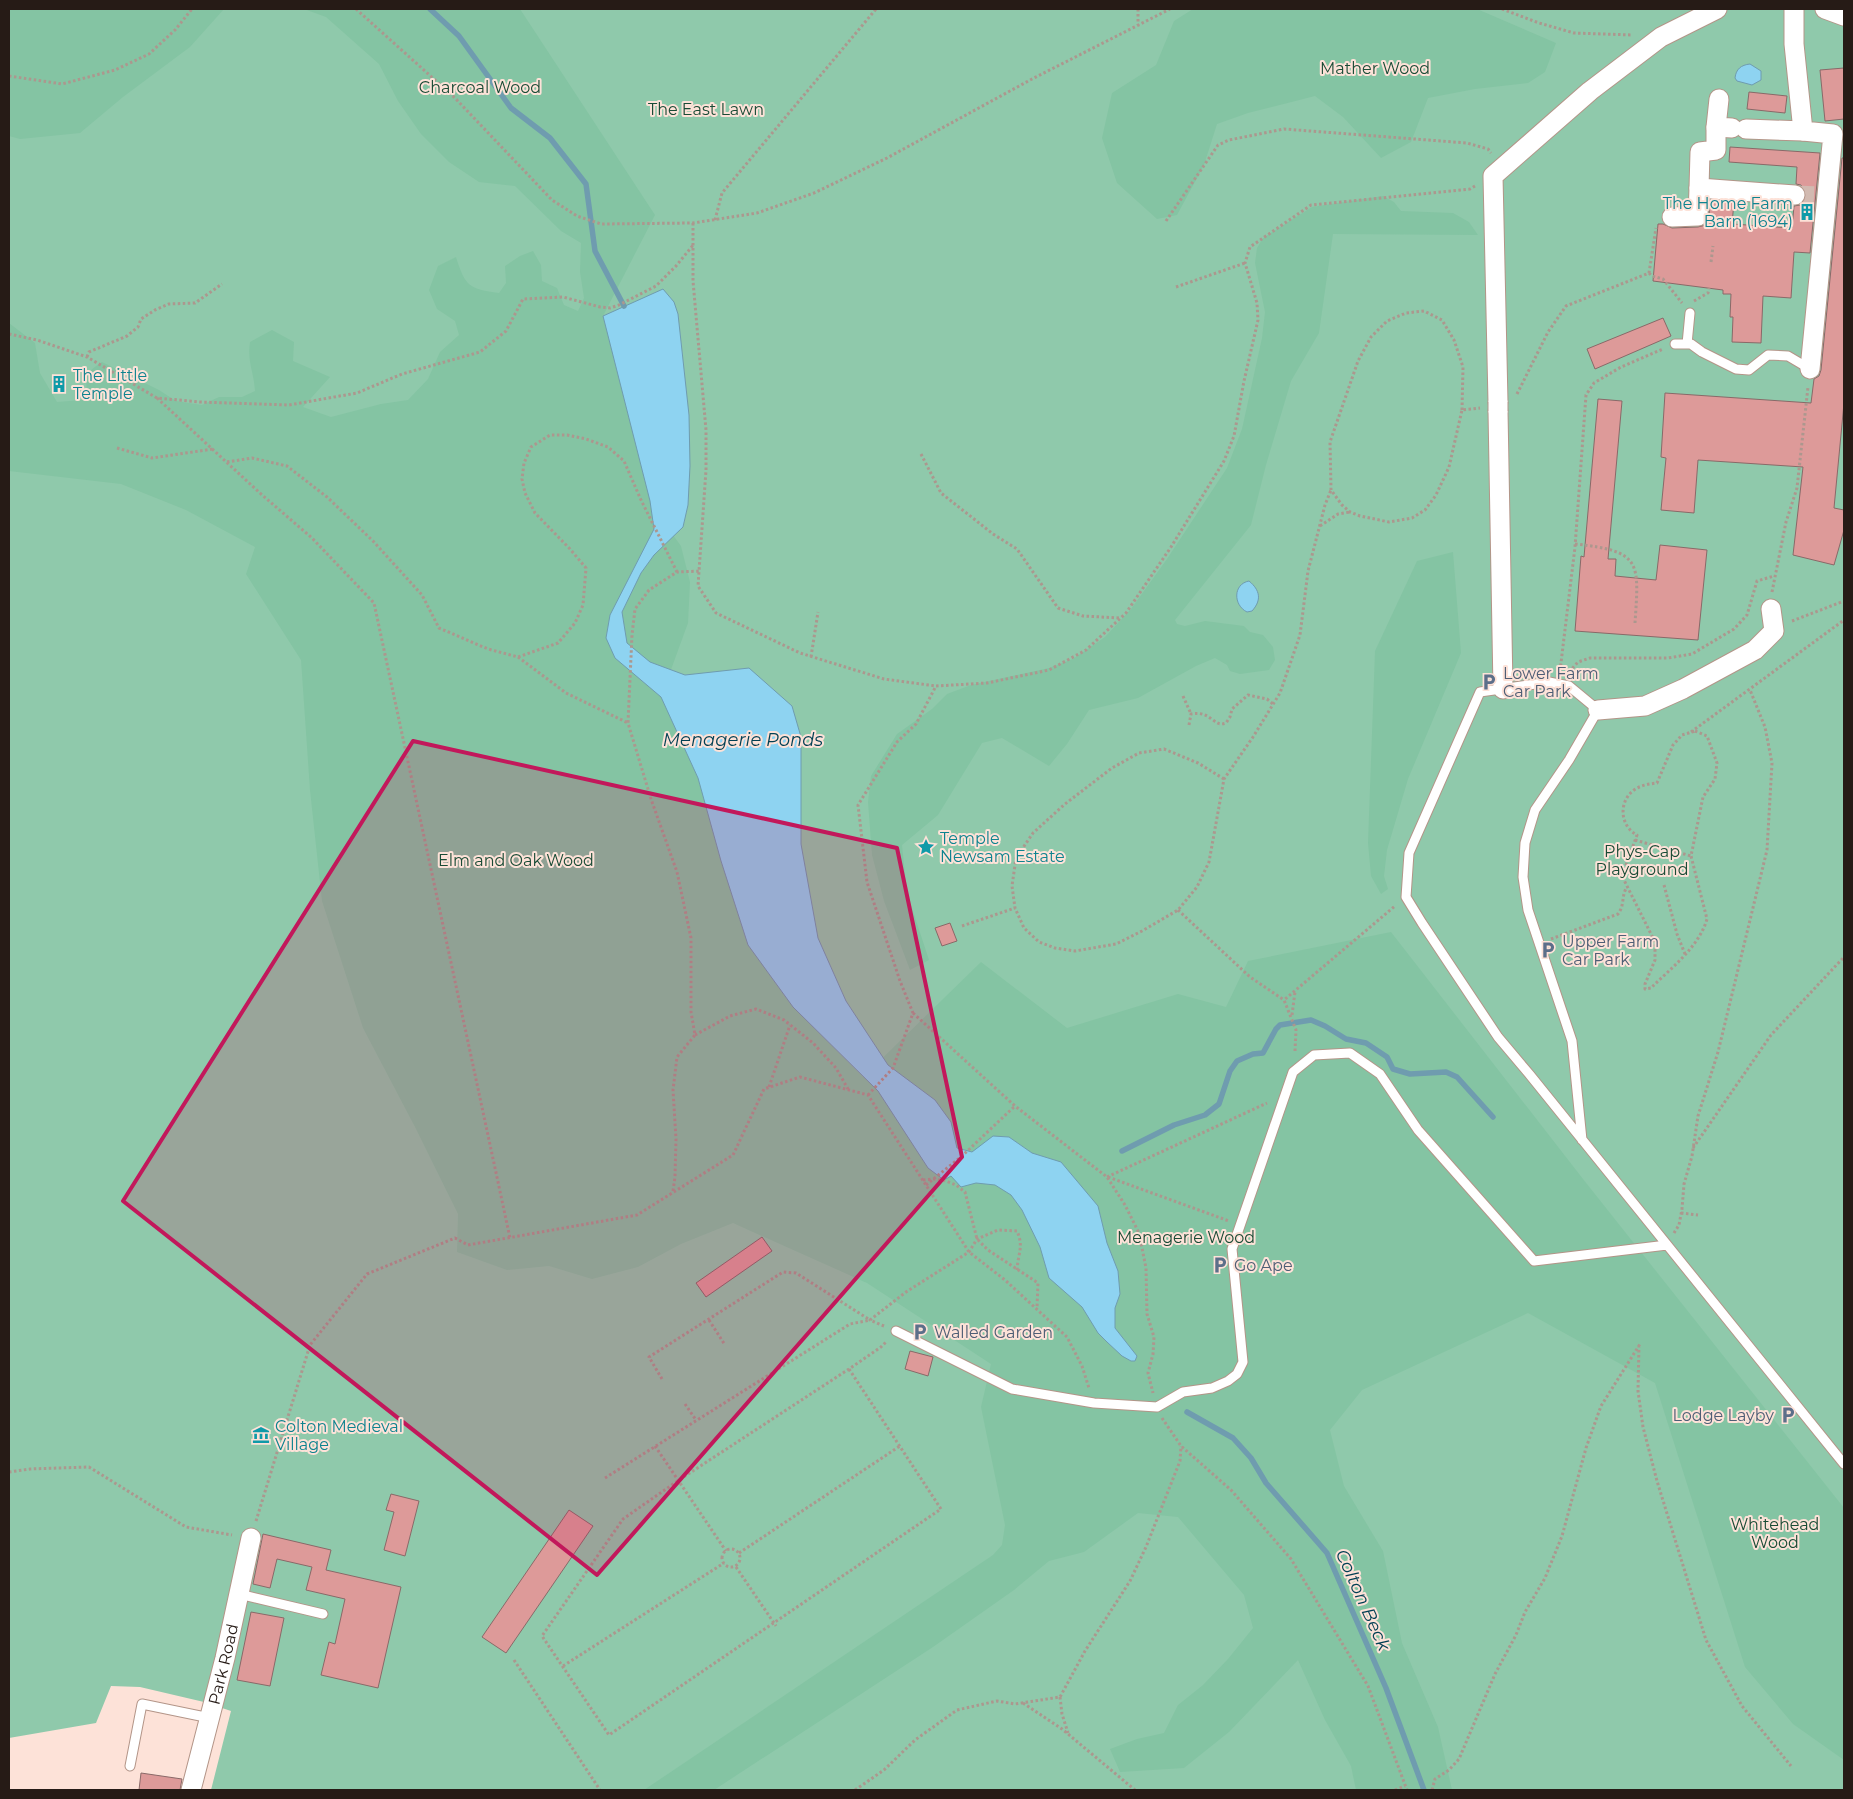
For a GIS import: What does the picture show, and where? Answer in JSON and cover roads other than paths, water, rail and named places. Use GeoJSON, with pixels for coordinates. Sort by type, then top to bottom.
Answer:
{"type":"FeatureCollection","features":[{"type":"Feature","properties":{"kind":"street"},"geometry":{"type":"LineString","coordinates":[[1503,689],[1496,172],[1590,91],[1661,37],[1717,9]]}},
{"type":"Feature","properties":{"kind":"street"},"geometry":{"type":"LineString","coordinates":[[1794,9],[1794,44],[1803,132]]}},
{"type":"Feature","properties":{"kind":"street"},"geometry":{"type":"LineString","coordinates":[[1825,9],[1844,16]]}},
{"type":"Feature","properties":{"kind":"street"},"geometry":{"type":"LineString","coordinates":[[1719,99],[1732,128]]}},
{"type":"Feature","properties":{"kind":"street"},"geometry":{"type":"LineString","coordinates":[[1732,128],[1839,133],[1824,196],[1810,369]]}},
{"type":"Feature","properties":{"kind":"street"},"geometry":{"type":"LineString","coordinates":[[1672,217],[1698,216],[1700,152],[1716,150],[1732,128]]}},
{"type":"Feature","properties":{"kind":"street"},"geometry":{"type":"LineString","coordinates":[[1699,188],[1795,195]]}},
{"type":"Feature","properties":{"kind":"street"},"geometry":{"type":"LineString","coordinates":[[1598,710],[1645,706],[1682,689],[1755,650],[1774,631],[1771,609]]}},
{"type":"Feature","properties":{"kind":"street","name":"Park Road"},"geometry":{"type":"LineString","coordinates":[[191,1790],[210,1718],[251,1538]]}},
{"type":"Feature","properties":{"kind":"lane"},"geometry":{"type":"LineString","coordinates":[[1687,310],[1687,344]]}},
{"type":"Feature","properties":{"kind":"lane"},"geometry":{"type":"LineString","coordinates":[[1675,344],[1691,344],[1702,352],[1736,369],[1749,370],[1768,355],[1788,356],[1810,369]]}},
{"type":"Feature","properties":{"kind":"lane"},"geometry":{"type":"LineString","coordinates":[[1582,1140],[1572,1041],[1528,910],[1523,877],[1525,843],[1536,810],[1569,760],[1598,710],[1569,686],[1549,682],[1480,692],[1409,853],[1406,897],[1498,1038],[1844,1464]]}},
{"type":"Feature","properties":{"kind":"lane"},"geometry":{"type":"LineString","coordinates":[[896,1331],[1012,1389],[1094,1403],[1157,1407],[1183,1392],[1212,1388],[1228,1381],[1237,1374],[1243,1362],[1232,1249],[1293,1072],[1314,1055],[1350,1053],[1380,1074],[1418,1130],[1534,1261],[1667,1245]]}},
{"type":"Feature","properties":{"kind":"lane"},"geometry":{"type":"LineString","coordinates":[[239,1594],[322,1614]]}},
{"type":"Feature","properties":{"kind":"lane"},"geometry":{"type":"LineString","coordinates":[[130,1766],[142,1704],[210,1718]]}},
{"type":"Feature","properties":{"kind":"water"},"geometry":{"type":"Polygon","coordinates":[[[1750,64],[1761,71],[1761,80],[1752,85],[1737,81],[1735,78],[1738,70],[1744,65],[1750,64]]]}},
{"type":"Feature","properties":{"kind":"water","name":"Menagerie Ponds"},"geometry":{"type":"Polygon","coordinates":[[[663,289],[674,302],[678,314],[689,415],[690,466],[688,505],[683,527],[654,555],[641,573],[622,612],[627,643],[650,662],[685,675],[749,668],[792,706],[801,737],[801,844],[818,938],[846,1001],[888,1065],[935,1100],[951,1122],[957,1148],[972,1152],[993,1136],[1009,1137],[1032,1153],[1061,1162],[1098,1206],[1107,1243],[1118,1271],[1120,1294],[1115,1308],[1115,1328],[1137,1356],[1135,1361],[1122,1356],[1107,1342],[1098,1333],[1082,1307],[1049,1278],[1040,1247],[1022,1210],[1011,1195],[995,1185],[976,1183],[961,1187],[951,1176],[944,1180],[928,1168],[878,1091],[793,1007],[748,945],[721,861],[698,778],[661,697],[615,658],[606,638],[610,615],[654,529],[650,501],[603,316],[663,289]]]}},
{"type":"Feature","properties":{"kind":"water"},"geometry":{"type":"Polygon","coordinates":[[[1249,581],[1256,588],[1258,599],[1252,611],[1247,612],[1239,605],[1237,595],[1240,586],[1249,581]]]}},
{"type":"Feature","properties":{"kind":"waterway","name":"Colton Beck"},"geometry":{"type":"LineString","coordinates":[[430,9],[459,36],[511,108],[550,138],[586,184],[595,251],[624,306]]}},
{"type":"Feature","properties":{"kind":"waterway"},"geometry":{"type":"LineString","coordinates":[[1122,1151],[1174,1125],[1205,1115],[1219,1104],[1230,1071],[1237,1061],[1253,1054],[1263,1053],[1280,1025],[1311,1020],[1346,1039],[1366,1043],[1387,1057],[1393,1069],[1410,1074],[1446,1072],[1457,1077],[1493,1117]]}},
{"type":"Feature","properties":{"kind":"waterway","name":"Colton Beck"},"geometry":{"type":"LineString","coordinates":[[1187,1412],[1233,1438],[1251,1458],[1266,1483],[1327,1553],[1386,1688],[1424,1790]]}},
{"type":"Feature","properties":{"kind":"tunnel"},"geometry":{"type":"LineString","coordinates":[[1795,195],[1821,196]]}},
{"type":"Feature","properties":{"kind":"place","name":"The Home Farm Barn (1694)"},"geometry":{"type":"Point","coordinates":[1807,212]}},
{"type":"Feature","properties":{"kind":"place","name":"The Little Temple"},"geometry":{"type":"Point","coordinates":[59,384]}},
{"type":"Feature","properties":{"kind":"place","name":"Lower Farm Car Park"},"geometry":{"type":"Point","coordinates":[1489,682]}},
{"type":"Feature","properties":{"kind":"place","name":"Temple Newsam Estate"},"geometry":{"type":"Point","coordinates":[926,847]}},
{"type":"Feature","properties":{"kind":"place","name":"Upper Farm Car Park"},"geometry":{"type":"Point","coordinates":[1548,950]}},
{"type":"Feature","properties":{"kind":"place","name":"Go Ape"},"geometry":{"type":"Point","coordinates":[1220,1265]}},
{"type":"Feature","properties":{"kind":"place","name":"Walled Garden"},"geometry":{"type":"Point","coordinates":[920,1332]}},
{"type":"Feature","properties":{"kind":"place","name":"Lodge Layby"},"geometry":{"type":"Point","coordinates":[1788,1415]}},
{"type":"Feature","properties":{"kind":"place","name":"Colton Medieval Village"},"geometry":{"type":"Point","coordinates":[261,1435]}},
{"type":"Feature","properties":{"kind":"park label","name":"Mather Wood"},"geometry":{"type":"Point","coordinates":[1375,68]}},
{"type":"Feature","properties":{"kind":"park label","name":"Charcoal Wood"},"geometry":{"type":"Point","coordinates":[480,87]}},
{"type":"Feature","properties":{"kind":"park label","name":"The East Lawn"},"geometry":{"type":"Point","coordinates":[706,109]}},
{"type":"Feature","properties":{"kind":"park label","name":"Elm and Oak Wood"},"geometry":{"type":"Point","coordinates":[516,860]}},
{"type":"Feature","properties":{"kind":"park label","name":"Phys-Cap Playground"},"geometry":{"type":"Point","coordinates":[1642,860]}},
{"type":"Feature","properties":{"kind":"park label","name":"Menagerie Wood"},"geometry":{"type":"Point","coordinates":[1186,1237]}},
{"type":"Feature","properties":{"kind":"park label","name":"Whitehead Wood"},"geometry":{"type":"Point","coordinates":[1775,1533]}}]}
